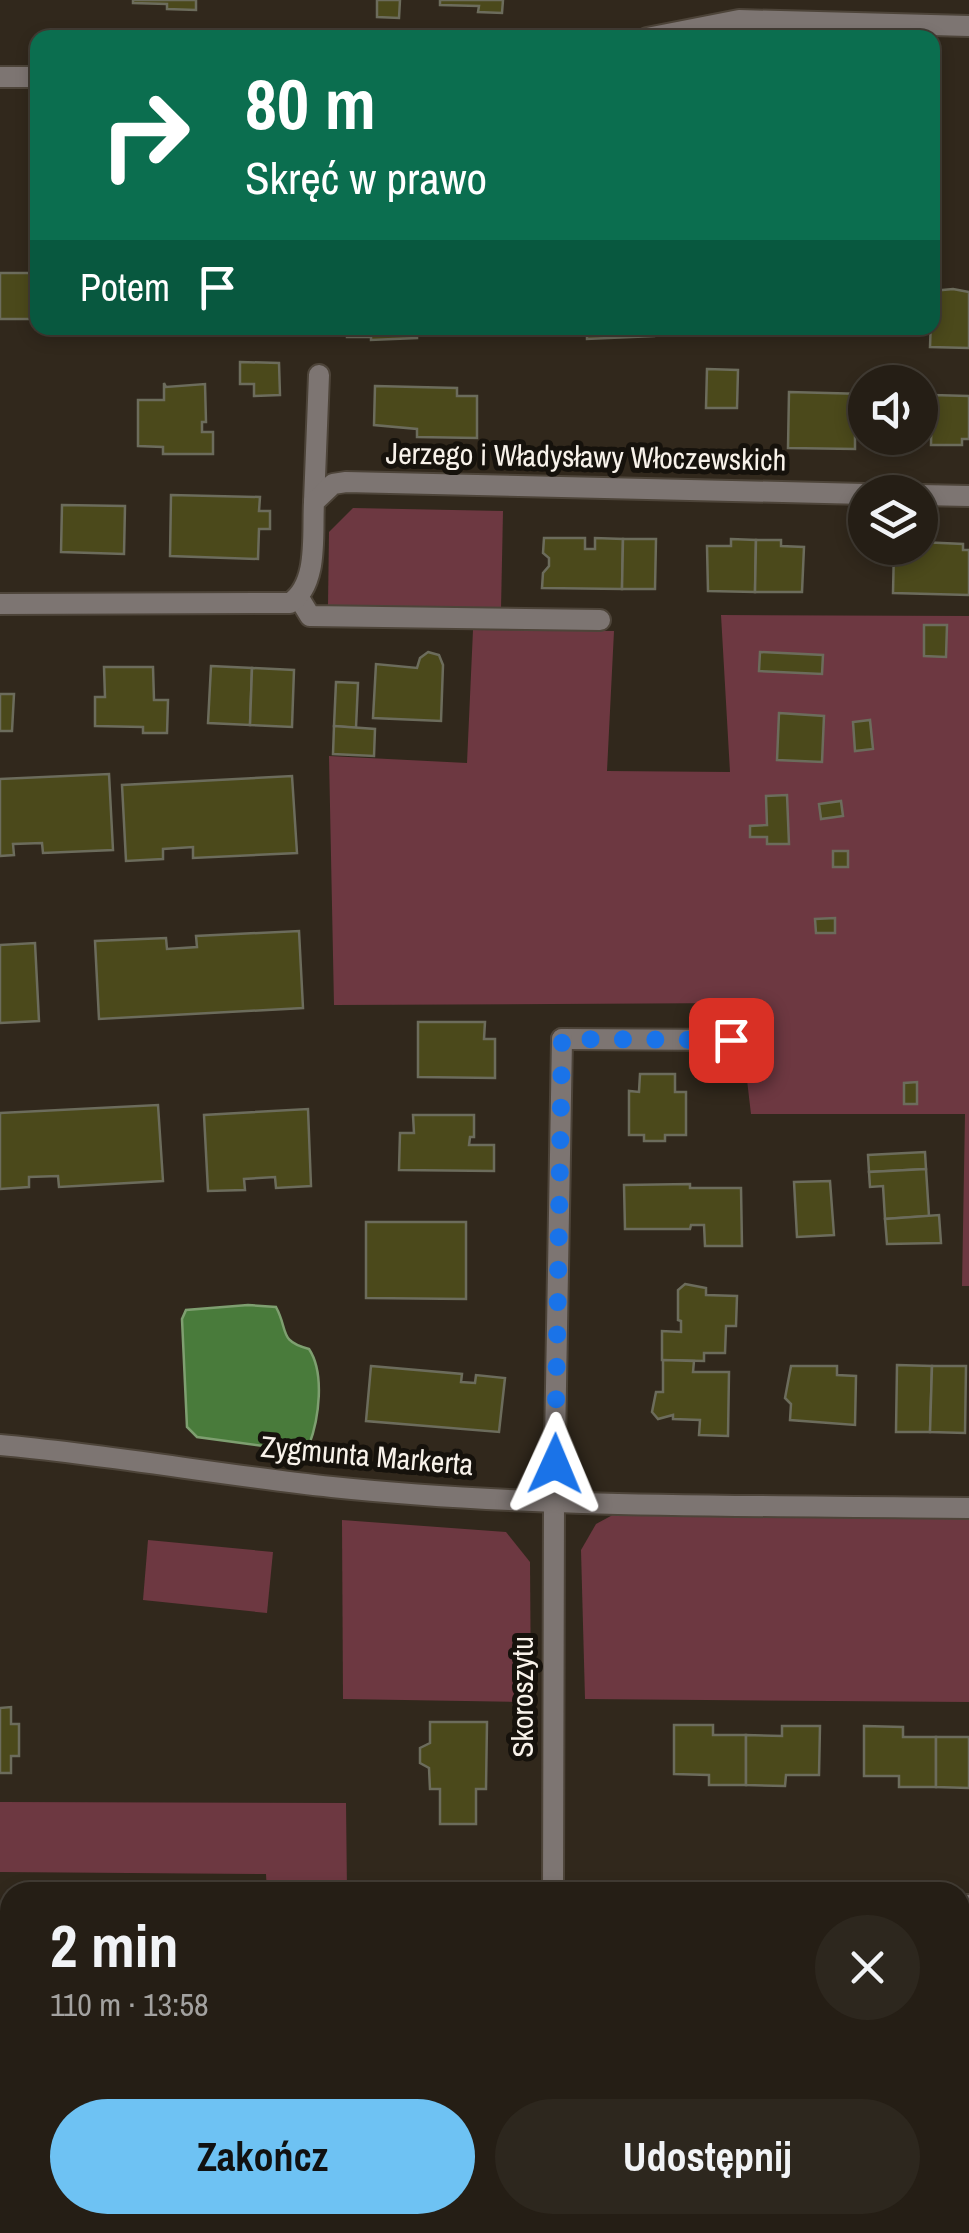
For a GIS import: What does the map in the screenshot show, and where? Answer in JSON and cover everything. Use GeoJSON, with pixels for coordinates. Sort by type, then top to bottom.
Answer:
{"type":"FeatureCollection","features":[{"type":"Feature","properties":{"kind":"street"},"geometry":{"type":"LineString","coordinates":[[682,30],[767,20],[969,26]]}},
{"type":"Feature","properties":{"kind":"street"},"geometry":{"type":"LineString","coordinates":[[0,77],[30,77]]}},
{"type":"Feature","properties":{"kind":"street"},"geometry":{"type":"LineString","coordinates":[[0,604],[276,605],[299,598],[309,576],[319,375]]}},
{"type":"Feature","properties":{"kind":"street","name":"Jerzego i Władysławy Włoczewskich"},"geometry":{"type":"LineString","coordinates":[[314,502],[333,484],[346,482],[848,494]]}},
{"type":"Feature","properties":{"kind":"street"},"geometry":{"type":"LineString","coordinates":[[938,495],[969,496]]}},
{"type":"Feature","properties":{"kind":"street"},"geometry":{"type":"LineString","coordinates":[[299,598],[310,616],[600,620]]}},
{"type":"Feature","properties":{"kind":"street","name":"Skoroszytu"},"geometry":{"type":"LineString","coordinates":[[552,1882],[562,1039],[731,1040]]}},
{"type":"Feature","properties":{"kind":"street","name":"Zygmunta Markerta"},"geometry":{"type":"LineString","coordinates":[[0,1445],[88,1453],[332,1487],[554,1502],[969,1508]]}},
{"type":"Feature","properties":{"kind":"shaded area"},"geometry":{"type":"Polygon","coordinates":[[[353,508],[503,511],[501,609],[328,606],[329,532],[353,508]]]}},
{"type":"Feature","properties":{"kind":"shaded area"},"geometry":{"type":"Polygon","coordinates":[[[721,615],[969,616],[969,1286],[962,1286],[965,1114],[751,1114],[738,1003],[334,1005],[329,756],[467,763],[473,630],[614,631],[607,771],[730,772],[721,615]]]}},
{"type":"Feature","properties":{"kind":"shaded area"},"geometry":{"type":"Polygon","coordinates":[[[276,1307],[288,1339],[309,1349],[314,1359],[319,1396],[309,1445],[286,1449],[197,1437],[187,1427],[182,1319],[186,1310],[276,1307]]]}},
{"type":"Feature","properties":{"kind":"shaded area"},"geometry":{"type":"Polygon","coordinates":[[[620,1511],[969,1517],[969,1702],[585,1699],[581,1550],[596,1524],[620,1511]]]}},
{"type":"Feature","properties":{"kind":"shaded area"},"geometry":{"type":"Polygon","coordinates":[[[342,1520],[506,1532],[530,1562],[531,1702],[343,1699],[342,1520]]]}},
{"type":"Feature","properties":{"kind":"shaded area"},"geometry":{"type":"Polygon","coordinates":[[[148,1540],[273,1552],[267,1613],[143,1600],[148,1540]]]}},
{"type":"Feature","properties":{"kind":"shaded area"},"geometry":{"type":"Polygon","coordinates":[[[0,1802],[346,1803],[347,1882],[266,1882],[266,1874],[0,1872],[0,1802]]]}},
{"type":"Feature","properties":{"kind":"building"},"geometry":{"type":"Polygon","coordinates":[[[133,0],[196,0],[196,10],[167,9],[167,4],[133,0]]]}},
{"type":"Feature","properties":{"kind":"building"},"geometry":{"type":"Polygon","coordinates":[[[377,0],[400,0],[399,18],[377,17],[377,0]]]}},
{"type":"Feature","properties":{"kind":"building"},"geometry":{"type":"Polygon","coordinates":[[[440,0],[503,0],[502,13],[478,12],[479,6],[440,5],[440,0]]]}},
{"type":"Feature","properties":{"kind":"building"},"geometry":{"type":"Polygon","coordinates":[[[0,273],[30,273],[30,319],[0,319],[0,273]]]}},
{"type":"Feature","properties":{"kind":"building"},"geometry":{"type":"Polygon","coordinates":[[[940,290],[969,292],[969,348],[930,347],[930,335],[940,335],[940,290]]]}},
{"type":"Feature","properties":{"kind":"building"},"geometry":{"type":"Polygon","coordinates":[[[347,335],[417,335],[371,340],[347,335]]]}},
{"type":"Feature","properties":{"kind":"building"},"geometry":{"type":"Polygon","coordinates":[[[587,335],[654,335],[654,336],[587,339],[587,335]]]}},
{"type":"Feature","properties":{"kind":"building"},"geometry":{"type":"Polygon","coordinates":[[[240,362],[279,363],[280,395],[254,396],[254,384],[240,384],[240,362]]]}},
{"type":"Feature","properties":{"kind":"building"},"geometry":{"type":"Polygon","coordinates":[[[707,369],[738,370],[737,408],[706,408],[707,369]]]}},
{"type":"Feature","properties":{"kind":"building"},"geometry":{"type":"Polygon","coordinates":[[[164,383],[166,387],[205,384],[206,422],[202,422],[202,432],[213,432],[213,454],[163,454],[163,447],[138,446],[138,400],[164,400],[164,383]]]}},
{"type":"Feature","properties":{"kind":"building"},"geometry":{"type":"Polygon","coordinates":[[[375,386],[457,388],[457,396],[477,396],[477,438],[417,437],[417,429],[374,425],[375,386]]]}},
{"type":"Feature","properties":{"kind":"building"},"geometry":{"type":"Polygon","coordinates":[[[789,392],[848,394],[848,449],[788,448],[789,392]]]}},
{"type":"Feature","properties":{"kind":"building"},"geometry":{"type":"Polygon","coordinates":[[[938,395],[969,396],[969,439],[962,439],[962,445],[938,445],[938,395]]]}},
{"type":"Feature","properties":{"kind":"building"},"geometry":{"type":"Polygon","coordinates":[[[171,495],[260,497],[259,511],[270,511],[270,529],[259,529],[258,559],[170,556],[171,495]]]}},
{"type":"Feature","properties":{"kind":"building"},"geometry":{"type":"Polygon","coordinates":[[[62,505],[125,506],[124,554],[61,552],[62,505]]]}},
{"type":"Feature","properties":{"kind":"building"},"geometry":{"type":"Polygon","coordinates":[[[544,538],[585,538],[585,549],[595,549],[595,538],[623,539],[622,589],[542,588],[543,573],[549,566],[549,558],[543,553],[544,538]]]}},
{"type":"Feature","properties":{"kind":"building"},"geometry":{"type":"Polygon","coordinates":[[[623,539],[656,539],[655,589],[622,589],[623,539]]]}},
{"type":"Feature","properties":{"kind":"building"},"geometry":{"type":"Polygon","coordinates":[[[731,539],[756,540],[755,592],[708,591],[707,546],[731,546],[731,539]]]}},
{"type":"Feature","properties":{"kind":"building"},"geometry":{"type":"Polygon","coordinates":[[[756,540],[781,540],[781,546],[804,547],[802,592],[755,592],[756,540]]]}},
{"type":"Feature","properties":{"kind":"building"},"geometry":{"type":"Polygon","coordinates":[[[938,543],[963,544],[963,550],[969,550],[969,595],[893,593],[894,565],[938,565],[938,543]]]}},
{"type":"Feature","properties":{"kind":"building"},"geometry":{"type":"Polygon","coordinates":[[[924,625],[947,625],[946,657],[924,656],[924,625]]]}},
{"type":"Feature","properties":{"kind":"building"},"geometry":{"type":"Polygon","coordinates":[[[428,652],[439,655],[443,665],[441,721],[373,718],[376,664],[417,668],[420,658],[428,652]]]}},
{"type":"Feature","properties":{"kind":"building"},"geometry":{"type":"Polygon","coordinates":[[[760,652],[823,655],[822,674],[759,671],[760,652]]]}},
{"type":"Feature","properties":{"kind":"building"},"geometry":{"type":"Polygon","coordinates":[[[211,666],[252,668],[250,725],[208,723],[211,666]]]}},
{"type":"Feature","properties":{"kind":"building"},"geometry":{"type":"Polygon","coordinates":[[[104,667],[153,667],[154,700],[168,700],[167,733],[143,733],[143,727],[95,726],[95,697],[105,697],[104,667]]]}},
{"type":"Feature","properties":{"kind":"building"},"geometry":{"type":"Polygon","coordinates":[[[252,668],[294,670],[292,727],[250,725],[252,668]]]}},
{"type":"Feature","properties":{"kind":"building"},"geometry":{"type":"Polygon","coordinates":[[[336,682],[358,683],[356,728],[334,726],[336,682]]]}},
{"type":"Feature","properties":{"kind":"building"},"geometry":{"type":"Polygon","coordinates":[[[0,694],[14,694],[12,731],[0,731],[0,694]]]}},
{"type":"Feature","properties":{"kind":"building"},"geometry":{"type":"Polygon","coordinates":[[[779,713],[824,716],[822,762],[777,760],[779,713]]]}},
{"type":"Feature","properties":{"kind":"building"},"geometry":{"type":"Polygon","coordinates":[[[870,720],[873,749],[855,751],[853,722],[870,720]]]}},
{"type":"Feature","properties":{"kind":"building"},"geometry":{"type":"Polygon","coordinates":[[[334,726],[375,729],[374,756],[333,754],[334,726]]]}},
{"type":"Feature","properties":{"kind":"building"},"geometry":{"type":"Polygon","coordinates":[[[109,774],[113,850],[43,853],[42,843],[13,844],[14,855],[0,856],[0,779],[109,774]]]}},
{"type":"Feature","properties":{"kind":"building"},"geometry":{"type":"Polygon","coordinates":[[[292,776],[297,853],[193,858],[193,847],[163,849],[163,859],[126,861],[122,785],[292,776]]]}},
{"type":"Feature","properties":{"kind":"building"},"geometry":{"type":"Polygon","coordinates":[[[787,795],[789,844],[767,844],[767,837],[750,837],[750,826],[767,825],[766,796],[787,795]]]}},
{"type":"Feature","properties":{"kind":"building"},"geometry":{"type":"Polygon","coordinates":[[[841,801],[843,816],[821,819],[819,804],[841,801]]]}},
{"type":"Feature","properties":{"kind":"building"},"geometry":{"type":"Polygon","coordinates":[[[833,851],[848,851],[848,867],[833,867],[833,851]]]}},
{"type":"Feature","properties":{"kind":"building"},"geometry":{"type":"Polygon","coordinates":[[[835,918],[835,933],[816,933],[815,919],[835,918]]]}},
{"type":"Feature","properties":{"kind":"building"},"geometry":{"type":"Polygon","coordinates":[[[299,931],[303,1008],[99,1019],[95,941],[166,938],[167,949],[197,947],[196,936],[299,931]]]}},
{"type":"Feature","properties":{"kind":"building"},"geometry":{"type":"Polygon","coordinates":[[[35,943],[39,1021],[0,1023],[0,945],[35,943]]]}},
{"type":"Feature","properties":{"kind":"building"},"geometry":{"type":"Polygon","coordinates":[[[418,1022],[485,1022],[484,1039],[495,1039],[495,1078],[418,1077],[418,1022]]]}},
{"type":"Feature","properties":{"kind":"building"},"geometry":{"type":"Polygon","coordinates":[[[640,1074],[675,1074],[675,1092],[686,1092],[686,1135],[644,1141],[644,1135],[629,1135],[629,1091],[639,1092],[640,1074]]]}},
{"type":"Feature","properties":{"kind":"building"},"geometry":{"type":"Polygon","coordinates":[[[917,1082],[917,1104],[904,1104],[904,1083],[917,1082]]]}},
{"type":"Feature","properties":{"kind":"building"},"geometry":{"type":"Polygon","coordinates":[[[158,1105],[163,1181],[59,1187],[58,1176],[29,1177],[29,1187],[0,1189],[0,1113],[158,1105]]]}},
{"type":"Feature","properties":{"kind":"building"},"geometry":{"type":"Polygon","coordinates":[[[308,1109],[311,1186],[276,1188],[275,1177],[244,1179],[245,1190],[208,1191],[204,1115],[308,1109]]]}},
{"type":"Feature","properties":{"kind":"building"},"geometry":{"type":"Polygon","coordinates":[[[413,1115],[474,1115],[474,1137],[470,1137],[469,1145],[494,1145],[494,1171],[399,1170],[400,1133],[414,1133],[413,1115]]]}},
{"type":"Feature","properties":{"kind":"building"},"geometry":{"type":"Polygon","coordinates":[[[925,1152],[926,1169],[869,1172],[868,1155],[925,1152]]]}},
{"type":"Feature","properties":{"kind":"building"},"geometry":{"type":"Polygon","coordinates":[[[926,1169],[929,1216],[885,1219],[883,1186],[870,1187],[869,1172],[926,1169]]]}},
{"type":"Feature","properties":{"kind":"building"},"geometry":{"type":"Polygon","coordinates":[[[830,1181],[834,1235],[797,1237],[794,1182],[830,1181]]]}},
{"type":"Feature","properties":{"kind":"building"},"geometry":{"type":"Polygon","coordinates":[[[690,1184],[690,1188],[741,1188],[742,1246],[705,1246],[704,1225],[691,1225],[690,1229],[625,1229],[624,1185],[690,1184]]]}},
{"type":"Feature","properties":{"kind":"building"},"geometry":{"type":"Polygon","coordinates":[[[939,1215],[941,1243],[887,1244],[885,1219],[939,1215]]]}},
{"type":"Feature","properties":{"kind":"building"},"geometry":{"type":"Polygon","coordinates":[[[366,1222],[466,1222],[466,1299],[366,1298],[366,1222]]]}},
{"type":"Feature","properties":{"kind":"building"},"geometry":{"type":"Polygon","coordinates":[[[685,1284],[706,1288],[706,1295],[737,1296],[736,1326],[726,1326],[725,1353],[704,1353],[704,1361],[662,1360],[662,1331],[681,1332],[678,1290],[685,1284]]]}},
{"type":"Feature","properties":{"kind":"building"},"geometry":{"type":"Polygon","coordinates":[[[663,1360],[694,1361],[693,1372],[729,1372],[728,1436],[699,1435],[700,1420],[673,1419],[673,1415],[658,1419],[652,1412],[656,1392],[663,1392],[663,1360]]]}},
{"type":"Feature","properties":{"kind":"building"},"geometry":{"type":"Polygon","coordinates":[[[897,1365],[932,1366],[930,1432],[896,1432],[897,1365]]]}},
{"type":"Feature","properties":{"kind":"building"},"geometry":{"type":"Polygon","coordinates":[[[371,1366],[462,1374],[461,1382],[475,1383],[476,1375],[505,1378],[499,1432],[366,1421],[371,1366]]]}},
{"type":"Feature","properties":{"kind":"building"},"geometry":{"type":"Polygon","coordinates":[[[791,1366],[837,1366],[837,1375],[856,1376],[855,1425],[790,1420],[791,1404],[785,1398],[791,1366]]]}},
{"type":"Feature","properties":{"kind":"building"},"geometry":{"type":"Polygon","coordinates":[[[932,1366],[966,1366],[965,1433],[930,1432],[932,1366]]]}},
{"type":"Feature","properties":{"kind":"building"},"geometry":{"type":"Polygon","coordinates":[[[11,1707],[11,1724],[19,1724],[19,1756],[11,1756],[11,1773],[0,1773],[0,1708],[11,1707]]]}},
{"type":"Feature","properties":{"kind":"building"},"geometry":{"type":"Polygon","coordinates":[[[430,1722],[487,1722],[486,1789],[476,1789],[476,1824],[440,1824],[440,1789],[430,1789],[429,1768],[420,1763],[420,1748],[430,1743],[430,1722]]]}},
{"type":"Feature","properties":{"kind":"building"},"geometry":{"type":"Polygon","coordinates":[[[674,1725],[713,1725],[713,1735],[746,1735],[746,1785],[709,1785],[709,1775],[674,1774],[674,1725]]]}},
{"type":"Feature","properties":{"kind":"building"},"geometry":{"type":"Polygon","coordinates":[[[782,1726],[820,1726],[819,1775],[786,1775],[785,1786],[746,1785],[746,1735],[782,1736],[782,1726]]]}},
{"type":"Feature","properties":{"kind":"building"},"geometry":{"type":"Polygon","coordinates":[[[864,1726],[903,1727],[903,1737],[936,1737],[936,1787],[899,1787],[899,1776],[864,1776],[864,1726]]]}},
{"type":"Feature","properties":{"kind":"building"},"geometry":{"type":"Polygon","coordinates":[[[936,1737],[969,1737],[969,1788],[936,1787],[936,1737]]]}},
{"type":"Feature","properties":{"kind":"route"},"geometry":{"type":"LineString","coordinates":[[555,1464],[562,1039],[731,1040]]}}]}
